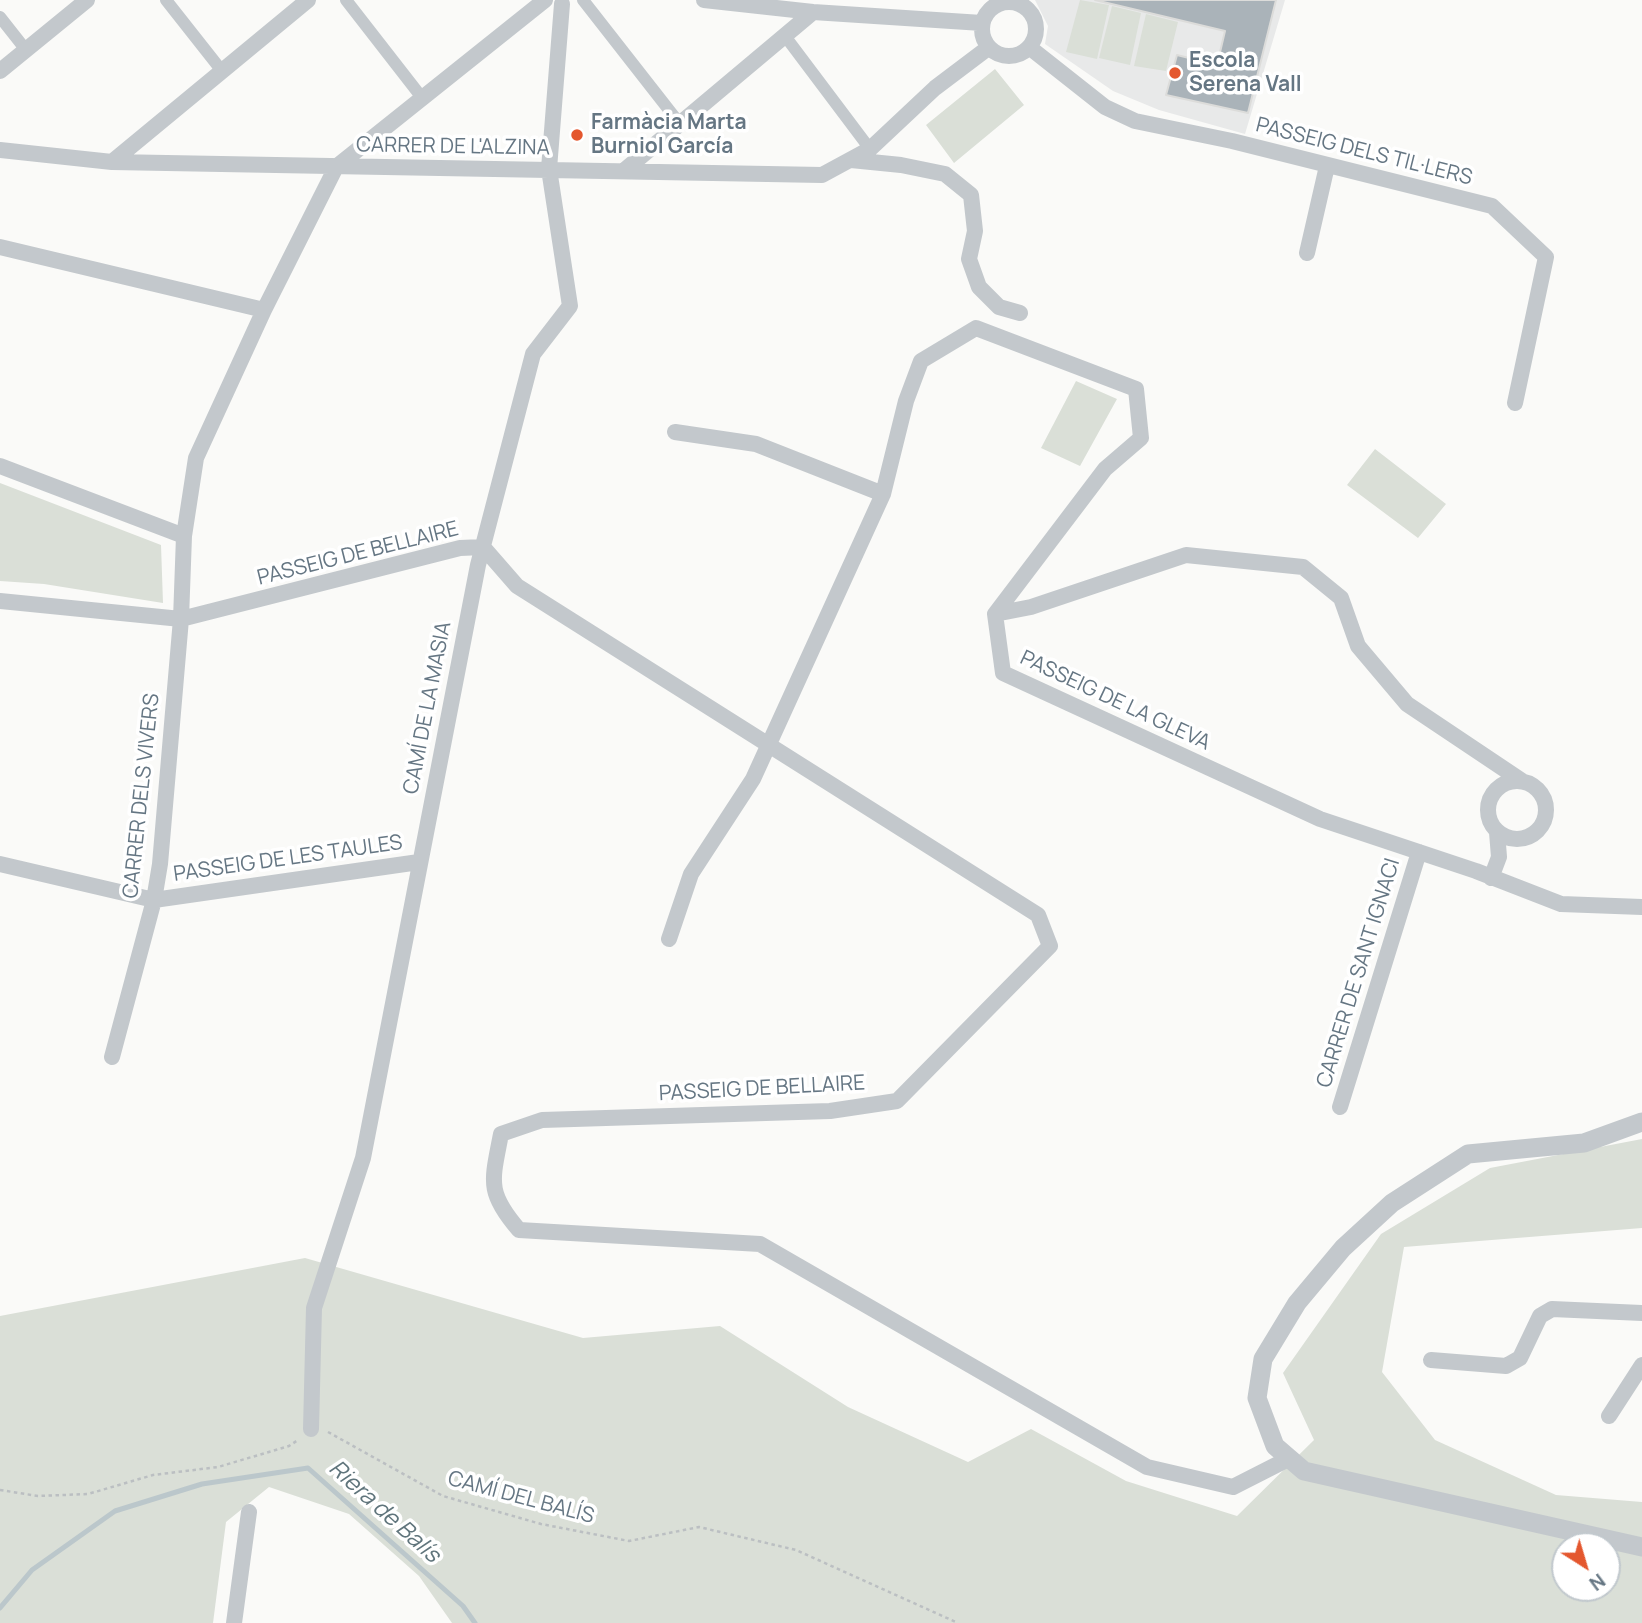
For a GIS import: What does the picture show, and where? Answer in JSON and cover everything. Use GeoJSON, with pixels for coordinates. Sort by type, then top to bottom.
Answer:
{"type":"FeatureCollection","features":[{"type":"Feature","properties":{"kind":"street"},"geometry":{"type":"LineString","coordinates":[[0,71],[87,0]]}},
{"type":"Feature","properties":{"kind":"street"},"geometry":{"type":"LineString","coordinates":[[166,0],[222,71]]}},
{"type":"Feature","properties":{"kind":"street"},"geometry":{"type":"LineString","coordinates":[[112,162],[307,0]]}},
{"type":"Feature","properties":{"kind":"street"},"geometry":{"type":"LineString","coordinates":[[346,0],[423,99]]}},
{"type":"Feature","properties":{"kind":"street"},"geometry":{"type":"LineString","coordinates":[[583,0],[680,124]]}},
{"type":"Feature","properties":{"kind":"street"},"geometry":{"type":"LineString","coordinates":[[704,0],[813,12],[982,23]]}},
{"type":"Feature","properties":{"kind":"street"},"geometry":{"type":"LineString","coordinates":[[336,167],[423,99],[558,1]]}},
{"type":"Feature","properties":{"kind":"street","name":"CAMÍ DE LA MASIA"},"geometry":{"type":"LineString","coordinates":[[312,1429],[314,1308],[363,1158],[483,547],[533,354],[570,306],[549,169],[558,1]]}},
{"type":"Feature","properties":{"kind":"street"},"geometry":{"type":"LineString","coordinates":[[1011,1],[1030,11],[1034,18],[1035,36],[1029,47],[1017,55],[1007,57],[989,48],[981,32],[982,23],[994,6],[1011,1]]}},
{"type":"Feature","properties":{"kind":"street"},"geometry":{"type":"LineString","coordinates":[[626,169],[813,12]]}},
{"type":"Feature","properties":{"kind":"street"},"geometry":{"type":"LineString","coordinates":[[0,17],[26,50]]}},
{"type":"Feature","properties":{"kind":"street"},"geometry":{"type":"LineString","coordinates":[[785,36],[870,149]]}},
{"type":"Feature","properties":{"kind":"street","name":"PASSEIG DELS TIL·LERS"},"geometry":{"type":"LineString","coordinates":[[1029,47],[1105,107],[1135,121],[1232,141],[1492,206],[1546,257],[1515,403]]}},
{"type":"Feature","properties":{"kind":"street","name":"CARRER DE L'ALZINA"},"geometry":{"type":"LineString","coordinates":[[0,150],[112,162],[626,169],[822,175],[870,149],[935,88],[989,48]]}},
{"type":"Feature","properties":{"kind":"street"},"geometry":{"type":"LineString","coordinates":[[851,160],[901,165],[945,174],[971,195],[975,231],[969,259],[979,287],[999,307],[1020,313]]}},
{"type":"Feature","properties":{"kind":"street"},"geometry":{"type":"LineString","coordinates":[[1307,253],[1327,166]]}},
{"type":"Feature","properties":{"kind":"street","name":"CARRER DELS VIVERS"},"geometry":{"type":"LineString","coordinates":[[112,1057],[154,900],[160,864],[181,619],[184,536],[196,458],[264,310],[336,167]]}},
{"type":"Feature","properties":{"kind":"street"},"geometry":{"type":"LineString","coordinates":[[0,247],[264,310]]}},
{"type":"Feature","properties":{"kind":"street"},"geometry":{"type":"LineString","coordinates":[[669,939],[691,874],[753,779],[883,494],[906,401],[921,361],[976,328],[1136,389],[1142,438],[1105,469],[995,614]]}},
{"type":"Feature","properties":{"kind":"street"},"geometry":{"type":"LineString","coordinates":[[675,432],[756,444],[883,494]]}},
{"type":"Feature","properties":{"kind":"street"},"geometry":{"type":"LineString","coordinates":[[0,466],[184,536]]}},
{"type":"Feature","properties":{"kind":"street","name":"PASSEIG DE BELLAIRE"},"geometry":{"type":"LineString","coordinates":[[0,601],[181,619],[460,548],[483,547],[517,586],[1038,915],[1050,946],[897,1101],[831,1111],[542,1120],[501,1134],[493,1176],[498,1206],[519,1230],[760,1244],[1147,1467],[1233,1487],[1290,1458]]}},
{"type":"Feature","properties":{"kind":"street"},"geometry":{"type":"LineString","coordinates":[[995,614],[1031,607],[1186,555],[1303,567],[1341,598],[1358,646],[1407,704],[1542,793],[1546,803],[1544,823],[1527,838],[1516,840],[1497,832],[1491,824],[1489,802],[1503,785],[1522,781]]}},
{"type":"Feature","properties":{"kind":"street","name":"PASSEIG DE LA GLEVA"},"geometry":{"type":"LineString","coordinates":[[995,614],[1003,673],[1320,819],[1561,904],[1642,907]]}},
{"type":"Feature","properties":{"kind":"street"},"geometry":{"type":"LineString","coordinates":[[1491,878],[1499,856],[1497,832]]}},
{"type":"Feature","properties":{"kind":"street","name":"CARRER DE SANT IGNACI"},"geometry":{"type":"LineString","coordinates":[[1339,1107],[1419,852]]}},
{"type":"Feature","properties":{"kind":"street","name":"PASSEIG DE LES TAULES"},"geometry":{"type":"LineString","coordinates":[[0,864],[154,900],[419,862]]}},
{"type":"Feature","properties":{"kind":"street"},"geometry":{"type":"LineString","coordinates":[[1642,1122],[1584,1143],[1468,1154],[1392,1203],[1343,1248],[1297,1303],[1263,1359],[1257,1398],[1276,1446],[1304,1471],[1346,1482],[1427,1496],[1642,1547]]}},
{"type":"Feature","properties":{"kind":"street"},"geometry":{"type":"LineString","coordinates":[[1431,1360],[1506,1366],[1520,1358],[1540,1316],[1552,1309],[1642,1313]]}},
{"type":"Feature","properties":{"kind":"street"},"geometry":{"type":"LineString","coordinates":[[1609,1416],[1642,1365]]}},
{"type":"Feature","properties":{"kind":"street"},"geometry":{"type":"LineString","coordinates":[[234,1623],[249,1512]]}},
{"type":"Feature","properties":{"kind":"path"},"geometry":{"type":"LineString","coordinates":[[0,1490],[38,1496],[88,1494],[153,1475],[218,1466],[289,1447],[312,1429]]}},
{"type":"Feature","properties":{"kind":"path","name":"CAMÍ DEL BALÍS"},"geometry":{"type":"LineString","coordinates":[[312,1429],[333,1434],[443,1496],[541,1524],[629,1541],[699,1527],[796,1549],[958,1623]]}},
{"type":"Feature","properties":{"kind":"shaded area","name":"Escola Serena Vall"},"geometry":{"type":"Polygon","coordinates":[[[1035,0],[1285,0],[1245,134],[1159,110],[1113,91],[1045,44],[1048,26],[1035,0]]]}},
{"type":"Feature","properties":{"kind":"shaded area"},"geometry":{"type":"Polygon","coordinates":[[[1080,0],[1109,5],[1097,59],[1066,52],[1080,0]]]}},
{"type":"Feature","properties":{"kind":"shaded area"},"geometry":{"type":"Polygon","coordinates":[[[1112,6],[1141,13],[1130,65],[1099,58],[1112,6]]]}},
{"type":"Feature","properties":{"kind":"shaded area"},"geometry":{"type":"Polygon","coordinates":[[[1146,14],[1178,22],[1166,71],[1134,66],[1146,14]]]}},
{"type":"Feature","properties":{"kind":"shaded area"},"geometry":{"type":"Polygon","coordinates":[[[995,69],[1024,105],[954,163],[926,125],[995,69]]]}},
{"type":"Feature","properties":{"kind":"shaded area"},"geometry":{"type":"Polygon","coordinates":[[[1076,381],[1117,399],[1080,466],[1041,448],[1076,381]]]}},
{"type":"Feature","properties":{"kind":"shaded area"},"geometry":{"type":"Polygon","coordinates":[[[1375,449],[1446,504],[1418,538],[1347,485],[1375,449]]]}},
{"type":"Feature","properties":{"kind":"shaded area"},"geometry":{"type":"Polygon","coordinates":[[[0,483],[161,545],[163,603],[44,584],[0,581],[0,483]]]}},
{"type":"Feature","properties":{"kind":"shaded area"},"geometry":{"type":"Polygon","coordinates":[[[1642,1139],[1642,1228],[1404,1247],[1382,1372],[1435,1440],[1556,1495],[1642,1502],[1642,1623],[452,1623],[419,1576],[349,1514],[269,1487],[226,1522],[213,1623],[0,1623],[0,1316],[305,1258],[583,1338],[720,1326],[848,1407],[968,1462],[1031,1429],[1126,1481],[1237,1516],[1314,1440],[1283,1373],[1381,1234],[1490,1168],[1642,1139]]]}},
{"type":"Feature","properties":{"kind":"building"},"geometry":{"type":"Polygon","coordinates":[[[1095,0],[1276,0],[1248,113],[1166,95],[1177,55],[1217,65],[1225,31],[1095,0]]]}},
{"type":"Feature","properties":{"kind":"waterway","name":"Riera de Balís"},"geometry":{"type":"LineString","coordinates":[[0,1608],[32,1570],[115,1511],[202,1484],[308,1468],[463,1606],[475,1623]]}},
{"type":"Feature","properties":{"kind":"place","name":"Escola Serena Vall"},"geometry":{"type":"Point","coordinates":[1175,73]}},
{"type":"Feature","properties":{"kind":"place","name":"Farmàcia Marta Burniol García"},"geometry":{"type":"Point","coordinates":[577,135]}}]}
